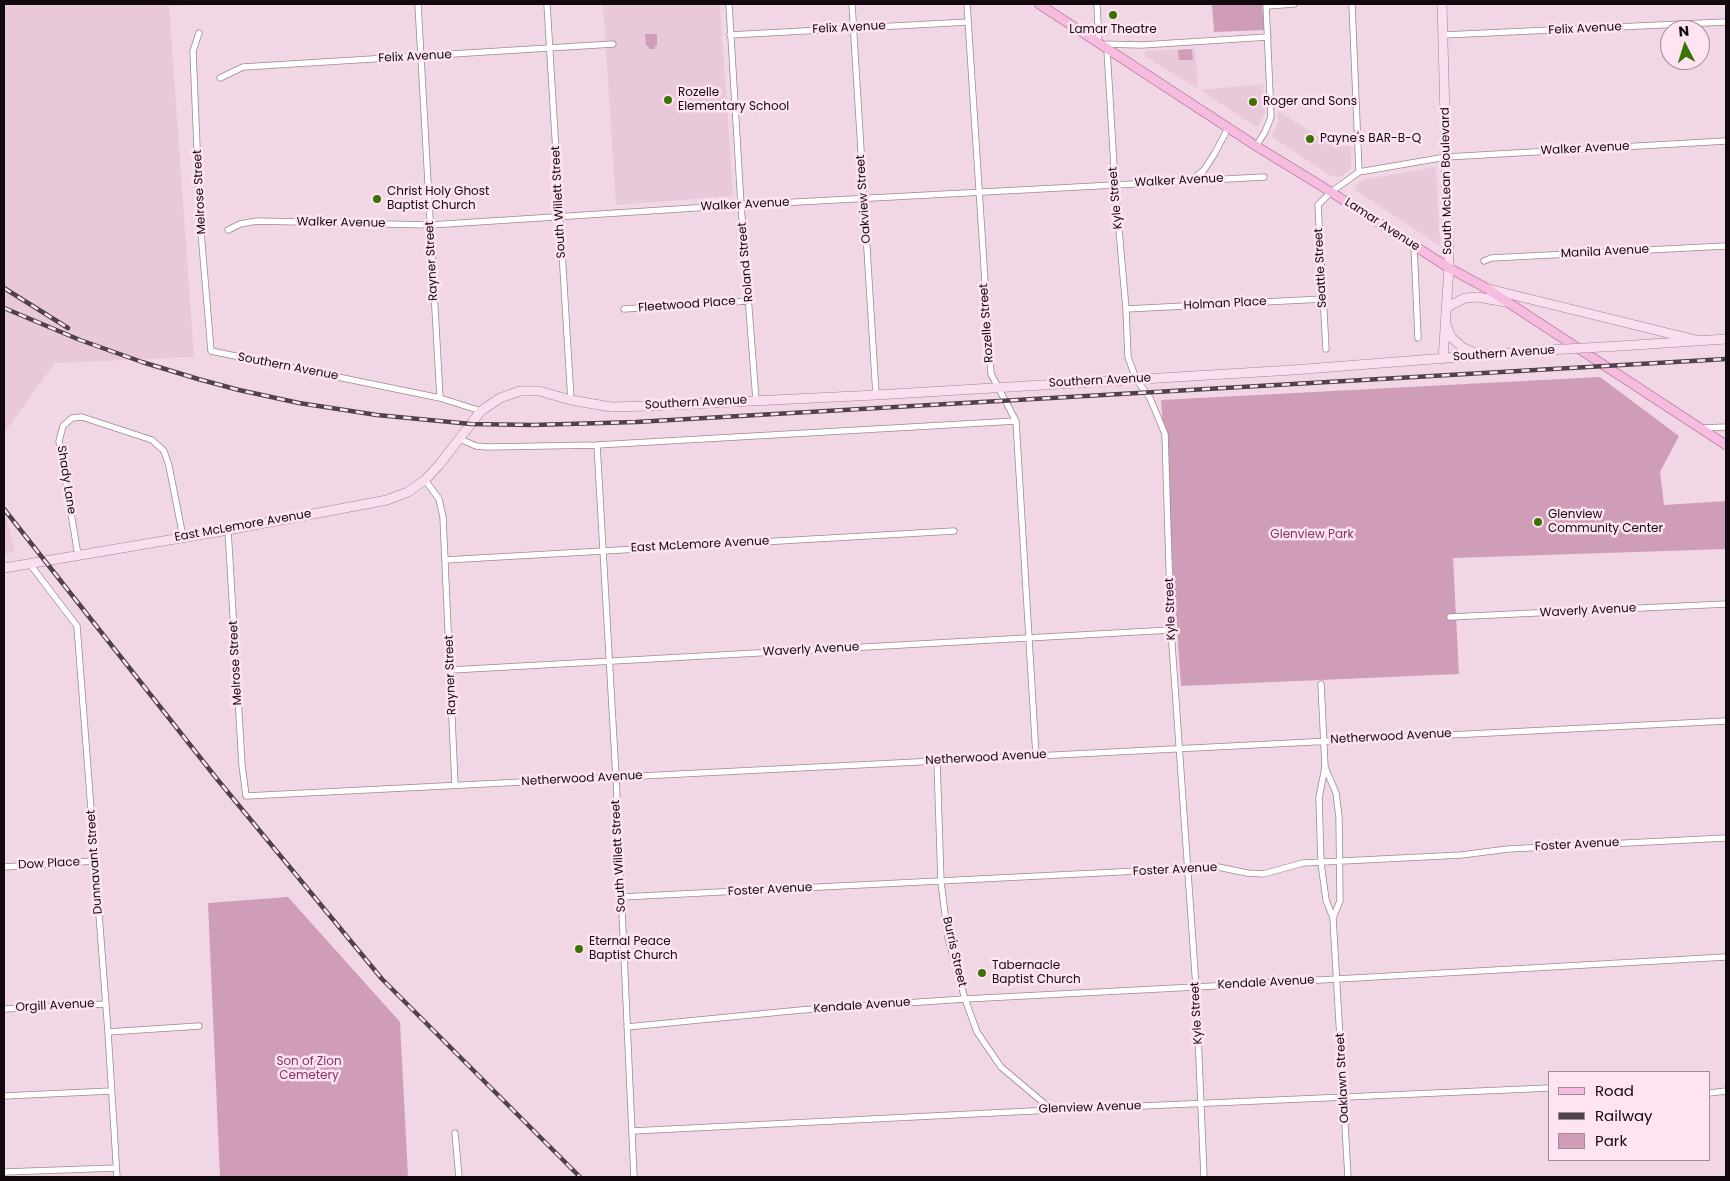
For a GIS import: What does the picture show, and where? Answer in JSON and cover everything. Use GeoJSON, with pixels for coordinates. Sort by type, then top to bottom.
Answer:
{"type":"FeatureCollection","features":[{"type":"Feature","properties":{"kind":"main road","name":"Lamar Avenue"},"geometry":{"type":"LineString","coordinates":[[1039,4],[1256,146],[1449,268],[1486,288],[1726,445]]}},
{"type":"Feature","properties":{"kind":"main road","name":"South McLean Boulevard"},"geometry":{"type":"LineString","coordinates":[[1442,4],[1449,268],[1443,359]]}},
{"type":"Feature","properties":{"kind":"main road"},"geometry":{"type":"LineString","coordinates":[[1486,288],[1700,341]]}},
{"type":"Feature","properties":{"kind":"main road"},"geometry":{"type":"LineString","coordinates":[[1447,307],[1465,298],[1477,297],[1507,302]]}},
{"type":"Feature","properties":{"kind":"main road"},"geometry":{"type":"LineString","coordinates":[[1445,323],[1451,337],[1462,347],[1481,356]]}},
{"type":"Feature","properties":{"kind":"main road","name":"Southern Avenue"},"geometry":{"type":"LineString","coordinates":[[460,439],[481,411],[500,398],[520,391],[539,390],[571,400],[611,407],[876,395],[1293,370],[1548,350],[1726,339]]}},
{"type":"Feature","properties":{"kind":"main road","name":"East McLemore Avenue"},"geometry":{"type":"LineString","coordinates":[[4,568],[228,530],[387,500],[408,492],[425,480],[460,439]]}},
{"type":"Feature","properties":{"kind":"street","name":"Rayner Street"},"geometry":{"type":"LineString","coordinates":[[418,4],[440,398]]}},
{"type":"Feature","properties":{"kind":"street","name":"South Willett Street"},"geometry":{"type":"LineString","coordinates":[[547,4],[571,400]]}},
{"type":"Feature","properties":{"kind":"street","name":"Roland Street"},"geometry":{"type":"LineString","coordinates":[[729,4],[741,205],[756,400]]}},
{"type":"Feature","properties":{"kind":"street","name":"Oakview Street"},"geometry":{"type":"LineString","coordinates":[[852,4],[876,395]]}},
{"type":"Feature","properties":{"kind":"street","name":"Rozelle Street"},"geometry":{"type":"LineString","coordinates":[[967,4],[991,374],[1016,421],[1036,756]]}},
{"type":"Feature","properties":{"kind":"street","name":"Kyle Street"},"geometry":{"type":"LineString","coordinates":[[1097,4],[1103,46],[1126,309],[1128,357],[1136,379],[1150,398],[1165,434],[1171,630],[1196,987],[1204,1177]]}},
{"type":"Feature","properties":{"kind":"street"},"geometry":{"type":"LineString","coordinates":[[1256,146],[1265,132],[1271,117],[1267,5],[1294,4]]}},
{"type":"Feature","properties":{"kind":"street"},"geometry":{"type":"LineString","coordinates":[[1352,4],[1359,172]]}},
{"type":"Feature","properties":{"kind":"street","name":"Felix Avenue"},"geometry":{"type":"LineString","coordinates":[[730,35],[968,22]]}},
{"type":"Feature","properties":{"kind":"street","name":"Felix Avenue"},"geometry":{"type":"LineString","coordinates":[[1443,36],[1726,22]]}},
{"type":"Feature","properties":{"kind":"street","name":"Melrose Street"},"geometry":{"type":"LineString","coordinates":[[199,33],[193,51],[200,220],[211,351]]}},
{"type":"Feature","properties":{"kind":"street"},"geometry":{"type":"LineString","coordinates":[[1103,46],[1268,37]]}},
{"type":"Feature","properties":{"kind":"street","name":"Felix Avenue"},"geometry":{"type":"LineString","coordinates":[[220,78],[243,67],[613,44]]}},
{"type":"Feature","properties":{"kind":"street"},"geometry":{"type":"LineString","coordinates":[[1190,180],[1204,170],[1228,128]]}},
{"type":"Feature","properties":{"kind":"street","name":"Walker Avenue"},"geometry":{"type":"LineString","coordinates":[[1331,192],[1359,172],[1446,157],[1726,141]]}},
{"type":"Feature","properties":{"kind":"street","name":"Walker Avenue"},"geometry":{"type":"LineString","coordinates":[[228,230],[240,224],[257,221],[430,225],[741,205],[1264,177]]}},
{"type":"Feature","properties":{"kind":"street","name":"Seattle Street"},"geometry":{"type":"LineString","coordinates":[[1326,349],[1318,205],[1331,192]]}},
{"type":"Feature","properties":{"kind":"street"},"geometry":{"type":"LineString","coordinates":[[1414,245],[1418,338]]}},
{"type":"Feature","properties":{"kind":"street","name":"Manila Avenue"},"geometry":{"type":"LineString","coordinates":[[1484,261],[1491,258],[1726,246]]}},
{"type":"Feature","properties":{"kind":"street","name":"Holman Place"},"geometry":{"type":"LineString","coordinates":[[1126,309],[1323,299]]}},
{"type":"Feature","properties":{"kind":"street","name":"Fleetwood Place"},"geometry":{"type":"LineString","coordinates":[[624,308],[749,301]]}},
{"type":"Feature","properties":{"kind":"street","name":"Southern Avenue"},"geometry":{"type":"LineString","coordinates":[[211,351],[440,398],[481,411]]}},
{"type":"Feature","properties":{"kind":"street","name":"Shady Lane"},"geometry":{"type":"LineString","coordinates":[[78,555],[59,441],[63,426],[72,418],[82,417],[152,440],[164,451],[169,466],[183,537]]}},
{"type":"Feature","properties":{"kind":"street"},"geometry":{"type":"LineString","coordinates":[[460,439],[476,446],[488,447],[598,444],[1016,421]]}},
{"type":"Feature","properties":{"kind":"street"},"geometry":{"type":"LineString","coordinates":[[1702,428],[1726,427]]}},
{"type":"Feature","properties":{"kind":"street","name":"South Willett Street"},"geometry":{"type":"LineString","coordinates":[[598,444],[616,777],[634,1177]]}},
{"type":"Feature","properties":{"kind":"street","name":"Rayner Street"},"geometry":{"type":"LineString","coordinates":[[425,480],[439,499],[443,517],[455,786]]}},
{"type":"Feature","properties":{"kind":"street","name":"Melrose Street"},"geometry":{"type":"LineString","coordinates":[[228,530],[242,765],[246,796]]}},
{"type":"Feature","properties":{"kind":"street","name":"East McLemore Avenue"},"geometry":{"type":"LineString","coordinates":[[445,560],[954,530]]}},
{"type":"Feature","properties":{"kind":"street","name":"Dunnavant Street"},"geometry":{"type":"LineString","coordinates":[[29,563],[77,626],[106,1004],[117,1177]]}},
{"type":"Feature","properties":{"kind":"street","name":"Waverly Avenue"},"geometry":{"type":"LineString","coordinates":[[1450,617],[1726,604]]}},
{"type":"Feature","properties":{"kind":"street","name":"Waverly Avenue"},"geometry":{"type":"LineString","coordinates":[[451,670],[1171,630]]}},
{"type":"Feature","properties":{"kind":"street"},"geometry":{"type":"LineString","coordinates":[[1321,684],[1325,767],[1319,798],[1321,863],[1326,900],[1332,918]]}},
{"type":"Feature","properties":{"kind":"street","name":"Netherwood Avenue"},"geometry":{"type":"LineString","coordinates":[[246,796],[1726,721]]}},
{"type":"Feature","properties":{"kind":"street","name":"Burris Street"},"geometry":{"type":"LineString","coordinates":[[937,761],[941,882],[948,938],[965,999],[977,1032],[1001,1067],[1052,1110]]}},
{"type":"Feature","properties":{"kind":"street"},"geometry":{"type":"LineString","coordinates":[[1325,767],[1336,793],[1339,817],[1338,862],[1340,901],[1332,918]]}},
{"type":"Feature","properties":{"kind":"street","name":"Foster Avenue"},"geometry":{"type":"LineString","coordinates":[[621,897],[1218,867],[1263,874],[1297,865],[1461,856],[1508,848],[1726,838]]}},
{"type":"Feature","properties":{"kind":"street","name":"Dow Place"},"geometry":{"type":"LineString","coordinates":[[4,866],[94,861]]}},
{"type":"Feature","properties":{"kind":"street","name":"Oaklawn Street"},"geometry":{"type":"LineString","coordinates":[[1332,918],[1338,979],[1348,1177]]}},
{"type":"Feature","properties":{"kind":"street","name":"Kendale Avenue"},"geometry":{"type":"LineString","coordinates":[[627,1027],[801,1010],[965,999],[1726,956]]}},
{"type":"Feature","properties":{"kind":"street","name":"Orgill Avenue"},"geometry":{"type":"LineString","coordinates":[[4,1009],[106,1004]]}},
{"type":"Feature","properties":{"kind":"street"},"geometry":{"type":"LineString","coordinates":[[108,1032],[199,1026]]}},
{"type":"Feature","properties":{"kind":"street","name":"Glenview Avenue"},"geometry":{"type":"LineString","coordinates":[[632,1131],[1344,1096],[1548,1088]]}},
{"type":"Feature","properties":{"kind":"street"},"geometry":{"type":"LineString","coordinates":[[4,1096],[111,1091]]}},
{"type":"Feature","properties":{"kind":"street"},"geometry":{"type":"LineString","coordinates":[[1710,1093],[1726,1092]]}},
{"type":"Feature","properties":{"kind":"street"},"geometry":{"type":"LineString","coordinates":[[455,1133],[459,1177]]}},
{"type":"Feature","properties":{"kind":"street"},"geometry":{"type":"LineString","coordinates":[[4,1172],[116,1168]]}},
{"type":"Feature","properties":{"kind":"shaded area"},"geometry":{"type":"Polygon","coordinates":[[[4,4],[209,4],[169,6],[194,357],[55,363],[4,433],[4,4]]]}},
{"type":"Feature","properties":{"kind":"shaded area","name":"Rozelle Elementary School"},"geometry":{"type":"Polygon","coordinates":[[[603,4],[720,4],[733,196],[616,205],[603,4]]]}},
{"type":"Feature","properties":{"kind":"shaded area"},"geometry":{"type":"Polygon","coordinates":[[[1195,49],[1198,89],[1145,56],[1145,51],[1195,49]]]}},
{"type":"Feature","properties":{"kind":"shaded area"},"geometry":{"type":"Polygon","coordinates":[[[1263,84],[1265,114],[1258,127],[1200,90],[1263,84]]]}},
{"type":"Feature","properties":{"kind":"shaded area"},"geometry":{"type":"Polygon","coordinates":[[[1278,111],[1333,146],[1351,146],[1351,169],[1342,176],[1329,175],[1272,137],[1278,122],[1278,111]]]}},
{"type":"Feature","properties":{"kind":"shaded area"},"geometry":{"type":"Polygon","coordinates":[[[1436,167],[1439,245],[1355,190],[1362,180],[1436,167]]]}},
{"type":"Feature","properties":{"kind":"shaded area"},"geometry":{"type":"Polygon","coordinates":[[[4,510],[15,552],[4,554],[4,510]]]}},
{"type":"Feature","properties":{"kind":"green space"},"geometry":{"type":"Polygon","coordinates":[[[1212,4],[1262,4],[1264,30],[1214,32],[1212,4]]]}},
{"type":"Feature","properties":{"kind":"green space"},"geometry":{"type":"Polygon","coordinates":[[[645,34],[657,34],[655,49],[649,49],[646,46],[645,34]]]}},
{"type":"Feature","properties":{"kind":"green space"},"geometry":{"type":"Polygon","coordinates":[[[1192,49],[1193,60],[1179,60],[1178,50],[1192,49]]]}},
{"type":"Feature","properties":{"kind":"green space","name":"Glenview Park"},"geometry":{"type":"Polygon","coordinates":[[[1600,377],[1679,436],[1660,472],[1664,505],[1726,501],[1726,549],[1453,558],[1459,674],[1181,686],[1161,400],[1600,377]]]}},
{"type":"Feature","properties":{"kind":"green space","name":"Son of Zion Cemetery"},"geometry":{"type":"Polygon","coordinates":[[[288,897],[400,1022],[408,1177],[220,1177],[208,903],[288,897]]]}},
{"type":"Feature","properties":{"kind":"railway"},"geometry":{"type":"LineString","coordinates":[[4,288],[68,328]]}},
{"type":"Feature","properties":{"kind":"railway"},"geometry":{"type":"LineString","coordinates":[[4,308],[80,340],[142,362],[239,390],[299,403],[377,415],[471,424],[533,425],[636,422],[1726,359]]}},
{"type":"Feature","properties":{"kind":"railway"},"geometry":{"type":"LineString","coordinates":[[4,509],[217,779],[382,979],[580,1177]]}},
{"type":"Feature","properties":{"kind":"place","name":"Lamar Theatre"},"geometry":{"type":"Point","coordinates":[1113,15]}},
{"type":"Feature","properties":{"kind":"place","name":"Rozelle Elementary School"},"geometry":{"type":"Point","coordinates":[668,100]}},
{"type":"Feature","properties":{"kind":"place","name":"Roger and Sons"},"geometry":{"type":"Point","coordinates":[1253,102]}},
{"type":"Feature","properties":{"kind":"place","name":"Payne's BAR-B-Q"},"geometry":{"type":"Point","coordinates":[1310,139]}},
{"type":"Feature","properties":{"kind":"place","name":"Christ Holy Ghost Baptist Church"},"geometry":{"type":"Point","coordinates":[377,199]}},
{"type":"Feature","properties":{"kind":"place","name":"Glenview Community Center"},"geometry":{"type":"Point","coordinates":[1538,522]}},
{"type":"Feature","properties":{"kind":"place","name":"Eternal Peace Baptist Church"},"geometry":{"type":"Point","coordinates":[579,949]}},
{"type":"Feature","properties":{"kind":"place","name":"Tabernacle Baptist Church"},"geometry":{"type":"Point","coordinates":[982,973]}}]}
